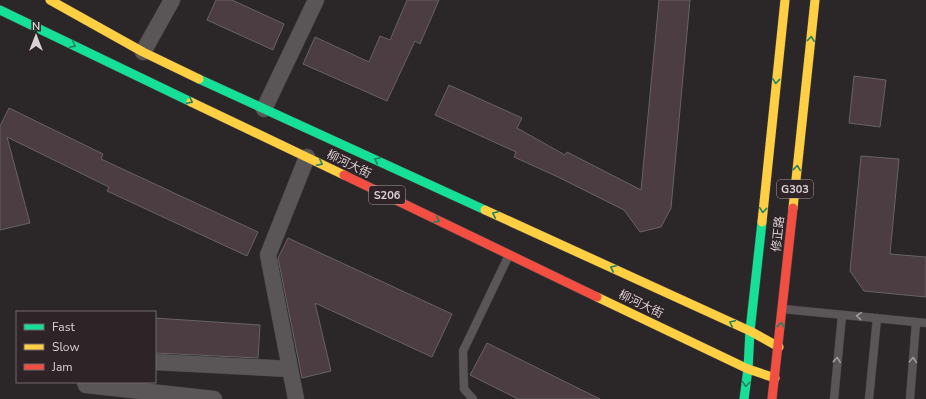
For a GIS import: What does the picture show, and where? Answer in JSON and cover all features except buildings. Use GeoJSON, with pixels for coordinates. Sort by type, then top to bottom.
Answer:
{"type":"FeatureCollection","features":[{"type":"Feature","properties":{"kind":"main road","name":"柳河大街"},"geometry":{"type":"LineString","coordinates":[[50,0],[143,52],[264,109],[750,331],[779,347]]}},
{"type":"Feature","properties":{"kind":"main road","name":"修正路"},"geometry":{"type":"LineString","coordinates":[[744,399],[785,0]]}},
{"type":"Feature","properties":{"kind":"main road","name":"修正路"},"geometry":{"type":"LineString","coordinates":[[772,399],[779,347],[815,0]]}},
{"type":"Feature","properties":{"kind":"main road","name":"柳河大街"},"geometry":{"type":"LineString","coordinates":[[0,10],[748,368],[775,378]]}},
{"type":"Feature","properties":{"kind":"street"},"geometry":{"type":"LineString","coordinates":[[143,52],[172,0]]}},
{"type":"Feature","properties":{"kind":"street"},"geometry":{"type":"LineString","coordinates":[[264,109],[316,0]]}},
{"type":"Feature","properties":{"kind":"street"},"geometry":{"type":"LineString","coordinates":[[296,399],[268,255],[306,157]]}},
{"type":"Feature","properties":{"kind":"street"},"geometry":{"type":"LineString","coordinates":[[156,362],[290,369]]}},
{"type":"Feature","properties":{"kind":"street"},"geometry":{"type":"LineString","coordinates":[[85,383],[86,385],[214,399]]}},
{"type":"Feature","properties":{"kind":"lane"},"geometry":{"type":"LineString","coordinates":[[473,399],[464,389],[463,351],[510,254]]}},
{"type":"Feature","properties":{"kind":"lane"},"geometry":{"type":"LineString","coordinates":[[783,309],[926,322]]}},
{"type":"Feature","properties":{"kind":"lane"},"geometry":{"type":"LineString","coordinates":[[834,399],[842,315]]}},
{"type":"Feature","properties":{"kind":"lane"},"geometry":{"type":"LineString","coordinates":[[869,399],[876,318]]}},
{"type":"Feature","properties":{"kind":"lane"},"geometry":{"type":"LineString","coordinates":[[910,399],[916,322]]}},
{"type":"Feature","properties":{"kind":"traffic: fast"},"geometry":{"type":"LineString","coordinates":[[0,10],[191,102]]}},
{"type":"Feature","properties":{"kind":"traffic: fast"},"geometry":{"type":"LineString","coordinates":[[199,79],[485,210]]}},
{"type":"Feature","properties":{"kind":"traffic: fast"},"geometry":{"type":"LineString","coordinates":[[744,399],[762,222]]}},
{"type":"Feature","properties":{"kind":"traffic: slow"},"geometry":{"type":"LineString","coordinates":[[50,0],[143,52],[199,79]]}},
{"type":"Feature","properties":{"kind":"traffic: slow"},"geometry":{"type":"LineString","coordinates":[[762,222],[785,0]]}},
{"type":"Feature","properties":{"kind":"traffic: slow"},"geometry":{"type":"LineString","coordinates":[[793,208],[815,0]]}},
{"type":"Feature","properties":{"kind":"traffic: slow"},"geometry":{"type":"LineString","coordinates":[[191,102],[344,175]]}},
{"type":"Feature","properties":{"kind":"traffic: slow"},"geometry":{"type":"LineString","coordinates":[[485,210],[750,331],[779,347]]}},
{"type":"Feature","properties":{"kind":"traffic: slow"},"geometry":{"type":"LineString","coordinates":[[597,297],[748,369],[775,378]]}},
{"type":"Feature","properties":{"kind":"traffic: jam"},"geometry":{"type":"LineString","coordinates":[[344,175],[597,297]]}},
{"type":"Feature","properties":{"kind":"traffic: jam"},"geometry":{"type":"LineString","coordinates":[[772,399],[793,208]]}}]}
